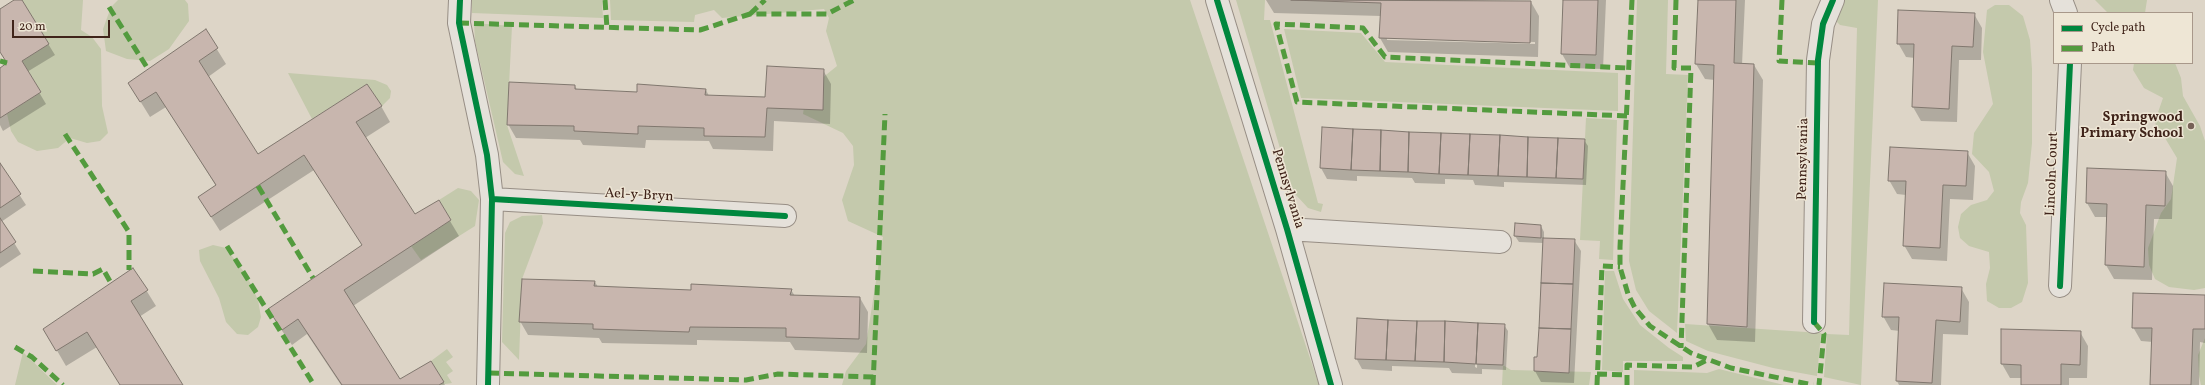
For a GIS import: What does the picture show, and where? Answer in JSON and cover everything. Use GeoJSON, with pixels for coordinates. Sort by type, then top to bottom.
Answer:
{"type":"FeatureCollection","features":[{"type":"Feature","properties":{"kind":"street"},"geometry":{"type":"LineString","coordinates":[[460,0],[459,23],[487,155],[492,199],[488,385]]}},
{"type":"Feature","properties":{"kind":"street","name":"Pennsylvania"},"geometry":{"type":"LineString","coordinates":[[1216,0],[1287,229],[1331,385]]}},
{"type":"Feature","properties":{"kind":"street","name":"Pennsylvania"},"geometry":{"type":"LineString","coordinates":[[1814,322],[1818,60],[1823,24],[1833,0]]}},
{"type":"Feature","properties":{"kind":"street"},"geometry":{"type":"LineString","coordinates":[[2061,0],[2066,12]]}},
{"type":"Feature","properties":{"kind":"street","name":"Lincoln Court"},"geometry":{"type":"LineString","coordinates":[[2060,286],[2070,64]]}},
{"type":"Feature","properties":{"kind":"street","name":"Ael-y-Bryn"},"geometry":{"type":"LineString","coordinates":[[492,199],[785,216]]}},
{"type":"Feature","properties":{"kind":"street"},"geometry":{"type":"LineString","coordinates":[[1287,229],[1500,242]]}},
{"type":"Feature","properties":{"kind":"green space"},"geometry":{"type":"Polygon","coordinates":[[[22,0],[83,0],[81,30],[92,37],[101,49],[102,106],[108,133],[100,141],[87,143],[70,138],[58,148],[37,151],[18,142],[11,131],[7,114],[41,92],[22,61],[49,44],[22,0]]]}},
{"type":"Feature","properties":{"kind":"green space"},"geometry":{"type":"Polygon","coordinates":[[[118,0],[185,0],[188,4],[189,21],[169,49],[150,61],[127,59],[106,51],[103,29],[111,7],[118,0]]]}},
{"type":"Feature","properties":{"kind":"green space"},"geometry":{"type":"Polygon","coordinates":[[[472,0],[602,0],[603,18],[472,13],[472,0]]]}},
{"type":"Feature","properties":{"kind":"green space"},"geometry":{"type":"Polygon","coordinates":[[[610,0],[1190,0],[1319,385],[842,385],[846,371],[866,344],[883,237],[848,221],[842,200],[854,165],[853,146],[843,133],[803,114],[806,91],[837,66],[826,31],[829,18],[824,9],[722,18],[714,10],[695,15],[694,22],[611,20],[610,0]]]}},
{"type":"Feature","properties":{"kind":"green space"},"geometry":{"type":"Polygon","coordinates":[[[1236,0],[1265,0],[1264,20],[1270,20],[1318,203],[1323,204],[1321,212],[1308,208],[1296,195],[1290,182],[1236,0]]]}},
{"type":"Feature","properties":{"kind":"green space"},"geometry":{"type":"Polygon","coordinates":[[[1637,0],[1668,0],[1666,74],[1688,75],[1677,333],[1649,311],[1636,290],[1629,261],[1637,0]]]}},
{"type":"Feature","properties":{"kind":"green space"},"geometry":{"type":"Polygon","coordinates":[[[1843,0],[1878,0],[1861,385],[1824,377],[1827,334],[1849,335],[1857,28],[1840,25],[1836,21],[1843,0]]]}},
{"type":"Feature","properties":{"kind":"green space"},"geometry":{"type":"Polygon","coordinates":[[[2095,0],[2147,0],[2145,12],[2107,12],[2095,0]]]}},
{"type":"Feature","properties":{"kind":"green space"},"geometry":{"type":"Polygon","coordinates":[[[1995,5],[2009,5],[2023,16],[2030,40],[2032,69],[2032,143],[2028,183],[2021,202],[2020,213],[2026,225],[2028,283],[2022,302],[2011,308],[1999,308],[1987,301],[1986,284],[1990,268],[1989,252],[1969,246],[1960,238],[1958,227],[1961,214],[1971,205],[1987,200],[1994,191],[1989,172],[1972,154],[1974,133],[1993,104],[1983,52],[1987,10],[1995,5]]]}},
{"type":"Feature","properties":{"kind":"green space"},"geometry":{"type":"Polygon","coordinates":[[[474,23],[512,26],[507,125],[524,176],[515,174],[503,162],[475,41],[474,23]]]}},
{"type":"Feature","properties":{"kind":"green space"},"geometry":{"type":"Polygon","coordinates":[[[1284,29],[1361,33],[1385,62],[1618,73],[1618,111],[1301,98],[1284,29]]]}},
{"type":"Feature","properties":{"kind":"green space"},"geometry":{"type":"Polygon","coordinates":[[[2134,64],[2175,64],[2181,78],[2183,96],[2200,126],[2205,141],[2205,288],[2194,290],[2169,287],[2155,279],[2149,265],[2148,248],[2161,213],[2171,199],[2177,158],[2165,138],[2157,131],[2155,121],[2163,98],[2144,88],[2133,70],[2134,64]]]}},
{"type":"Feature","properties":{"kind":"green space"},"geometry":{"type":"Polygon","coordinates":[[[288,73],[375,80],[387,85],[391,91],[390,98],[382,106],[367,84],[312,119],[288,73]]]}},
{"type":"Feature","properties":{"kind":"green space"},"geometry":{"type":"Polygon","coordinates":[[[1586,118],[1617,120],[1613,260],[1599,259],[1600,241],[1580,240],[1586,118]]]}},
{"type":"Feature","properties":{"kind":"green space"},"geometry":{"type":"Polygon","coordinates":[[[458,188],[471,191],[479,200],[475,226],[421,260],[411,246],[451,220],[439,200],[458,188]]]}},
{"type":"Feature","properties":{"kind":"green space"},"geometry":{"type":"Polygon","coordinates":[[[542,215],[543,223],[522,279],[519,360],[502,342],[505,233],[510,222],[522,216],[542,215]]]}},
{"type":"Feature","properties":{"kind":"green space"},"geometry":{"type":"Polygon","coordinates":[[[213,245],[226,248],[247,276],[258,300],[261,317],[258,327],[248,335],[237,334],[226,322],[219,298],[200,261],[199,250],[213,245]]]}},
{"type":"Feature","properties":{"kind":"green space"},"geometry":{"type":"Polygon","coordinates":[[[1605,271],[1614,271],[1623,299],[1640,325],[1683,357],[1683,361],[1623,361],[1623,372],[1602,370],[1605,271]]]}},
{"type":"Feature","properties":{"kind":"green space"},"geometry":{"type":"Polygon","coordinates":[[[1685,324],[1821,333],[1817,376],[1773,368],[1708,351],[1686,341],[1685,324]]]}},
{"type":"Feature","properties":{"kind":"green space"},"geometry":{"type":"Polygon","coordinates":[[[2205,338],[2205,385],[2201,385],[2198,355],[2205,338]]]}},
{"type":"Feature","properties":{"kind":"green space"},"geometry":{"type":"Polygon","coordinates":[[[447,349],[453,357],[446,362],[453,371],[447,375],[452,383],[439,385],[444,382],[431,361],[447,349]]]}},
{"type":"Feature","properties":{"kind":"green space"},"geometry":{"type":"Polygon","coordinates":[[[23,352],[57,385],[15,385],[23,352]]]}},
{"type":"Feature","properties":{"kind":"green space"},"geometry":{"type":"Polygon","coordinates":[[[1503,365],[1511,370],[1591,372],[1589,385],[1502,385],[1503,365]]]}},
{"type":"Feature","properties":{"kind":"green space"},"geometry":{"type":"Polygon","coordinates":[[[1719,369],[1784,385],[1634,385],[1634,370],[1707,373],[1719,369]]]}},
{"type":"Feature","properties":{"kind":"building"},"geometry":{"type":"Polygon","coordinates":[[[14,0],[22,0],[49,44],[22,61],[41,92],[0,118],[0,68],[7,63],[0,52],[0,9],[14,0]]]}},
{"type":"Feature","properties":{"kind":"building"},"geometry":{"type":"Polygon","coordinates":[[[1291,0],[1531,1],[1530,43],[1379,38],[1381,3],[1291,0]]]}},
{"type":"Feature","properties":{"kind":"building"},"geometry":{"type":"Polygon","coordinates":[[[1563,0],[1598,0],[1596,55],[1561,54],[1563,0]]]}},
{"type":"Feature","properties":{"kind":"building"},"geometry":{"type":"Polygon","coordinates":[[[1698,0],[1736,0],[1734,63],[1754,64],[1747,327],[1707,324],[1714,65],[1695,64],[1698,0]]]}},
{"type":"Feature","properties":{"kind":"building"},"geometry":{"type":"Polygon","coordinates":[[[1898,10],[1975,13],[1973,47],[1952,46],[1949,109],[1912,107],[1914,44],[1897,44],[1898,10]]]}},
{"type":"Feature","properties":{"kind":"building"},"geometry":{"type":"Polygon","coordinates":[[[206,29],[218,48],[199,61],[258,154],[367,84],[382,106],[356,122],[415,214],[439,200],[451,220],[344,290],[400,379],[431,361],[444,382],[439,385],[342,385],[298,319],[282,330],[268,309],[362,245],[304,155],[211,217],[198,197],[216,185],[156,92],[140,102],[128,83],[206,29]]]}},
{"type":"Feature","properties":{"kind":"building"},"geometry":{"type":"Polygon","coordinates":[[[767,66],[824,69],[823,110],[767,108],[765,137],[704,136],[704,128],[638,126],[638,134],[574,131],[574,126],[507,125],[509,82],[575,85],[575,89],[637,92],[637,84],[706,89],[705,95],[765,97],[767,66]]]}},
{"type":"Feature","properties":{"kind":"building"},"geometry":{"type":"Polygon","coordinates":[[[1322,127],[1353,129],[1351,170],[1320,168],[1322,127]]]}},
{"type":"Feature","properties":{"kind":"building"},"geometry":{"type":"Polygon","coordinates":[[[1353,129],[1381,130],[1380,171],[1351,170],[1353,129]]]}},
{"type":"Feature","properties":{"kind":"building"},"geometry":{"type":"Polygon","coordinates":[[[1381,130],[1409,132],[1408,172],[1380,171],[1381,130]]]}},
{"type":"Feature","properties":{"kind":"building"},"geometry":{"type":"Polygon","coordinates":[[[1409,132],[1441,133],[1439,174],[1408,172],[1409,132]]]}},
{"type":"Feature","properties":{"kind":"building"},"geometry":{"type":"Polygon","coordinates":[[[1441,133],[1470,134],[1468,175],[1439,174],[1441,133]]]}},
{"type":"Feature","properties":{"kind":"building"},"geometry":{"type":"Polygon","coordinates":[[[1470,134],[1500,135],[1498,176],[1468,175],[1470,134]]]}},
{"type":"Feature","properties":{"kind":"building"},"geometry":{"type":"Polygon","coordinates":[[[1500,135],[1528,137],[1527,177],[1498,176],[1500,135]]]}},
{"type":"Feature","properties":{"kind":"building"},"geometry":{"type":"Polygon","coordinates":[[[1528,137],[1558,138],[1556,178],[1527,177],[1528,137]]]}},
{"type":"Feature","properties":{"kind":"building"},"geometry":{"type":"Polygon","coordinates":[[[1558,138],[1585,139],[1583,179],[1556,178],[1558,138]]]}},
{"type":"Feature","properties":{"kind":"building"},"geometry":{"type":"Polygon","coordinates":[[[1890,147],[1968,151],[1966,186],[1943,185],[1940,248],[1903,246],[1906,181],[1888,181],[1890,147]]]}},
{"type":"Feature","properties":{"kind":"building"},"geometry":{"type":"Polygon","coordinates":[[[0,163],[21,194],[0,208],[0,163]]]}},
{"type":"Feature","properties":{"kind":"building"},"geometry":{"type":"Polygon","coordinates":[[[2087,168],[2166,171],[2165,206],[2146,205],[2144,267],[2105,265],[2107,204],[2086,203],[2087,168]]]}},
{"type":"Feature","properties":{"kind":"building"},"geometry":{"type":"Polygon","coordinates":[[[0,218],[16,242],[0,253],[0,218]]]}},
{"type":"Feature","properties":{"kind":"building"},"geometry":{"type":"Polygon","coordinates":[[[1515,223],[1541,225],[1541,238],[1514,236],[1515,223]]]}},
{"type":"Feature","properties":{"kind":"building"},"geometry":{"type":"Polygon","coordinates":[[[1543,238],[1575,239],[1573,284],[1541,283],[1543,238]]]}},
{"type":"Feature","properties":{"kind":"building"},"geometry":{"type":"Polygon","coordinates":[[[133,268],[148,290],[131,301],[183,385],[120,385],[87,332],[56,351],[43,329],[133,268]]]}},
{"type":"Feature","properties":{"kind":"building"},"geometry":{"type":"Polygon","coordinates":[[[522,279],[595,281],[594,286],[691,290],[691,284],[792,289],[790,295],[860,297],[859,339],[786,337],[786,328],[690,327],[689,332],[593,329],[593,324],[519,322],[522,279]]]}},
{"type":"Feature","properties":{"kind":"building"},"geometry":{"type":"Polygon","coordinates":[[[1541,283],[1573,284],[1571,329],[1539,328],[1541,283]]]}},
{"type":"Feature","properties":{"kind":"building"},"geometry":{"type":"Polygon","coordinates":[[[1884,283],[1962,287],[1960,322],[1936,320],[1932,383],[1896,381],[1899,317],[1882,317],[1884,283]]]}},
{"type":"Feature","properties":{"kind":"building"},"geometry":{"type":"Polygon","coordinates":[[[2133,293],[2205,295],[2205,329],[2193,329],[2191,385],[2150,385],[2152,328],[2132,328],[2133,293]]]}},
{"type":"Feature","properties":{"kind":"building"},"geometry":{"type":"Polygon","coordinates":[[[1357,318],[1388,320],[1386,360],[1355,359],[1357,318]]]}},
{"type":"Feature","properties":{"kind":"building"},"geometry":{"type":"Polygon","coordinates":[[[1388,320],[1417,321],[1415,361],[1386,360],[1388,320]]]}},
{"type":"Feature","properties":{"kind":"building"},"geometry":{"type":"Polygon","coordinates":[[[1417,321],[1445,321],[1444,362],[1415,361],[1417,321]]]}},
{"type":"Feature","properties":{"kind":"building"},"geometry":{"type":"Polygon","coordinates":[[[1445,321],[1478,323],[1476,364],[1444,362],[1445,321]]]}},
{"type":"Feature","properties":{"kind":"building"},"geometry":{"type":"Polygon","coordinates":[[[1478,323],[1505,324],[1503,365],[1476,364],[1478,323]]]}},
{"type":"Feature","properties":{"kind":"building"},"geometry":{"type":"Polygon","coordinates":[[[1539,328],[1571,329],[1569,373],[1534,371],[1534,357],[1537,357],[1539,328]]]}},
{"type":"Feature","properties":{"kind":"building"},"geometry":{"type":"Polygon","coordinates":[[[2001,329],[2081,331],[2080,365],[2061,364],[2061,385],[2021,385],[2021,365],[2001,364],[2001,329]]]}},
{"type":"Feature","properties":{"kind":"marked path"},"geometry":{"type":"LineString","coordinates":[[605,0],[607,28]]}},
{"type":"Feature","properties":{"kind":"marked path"},"geometry":{"type":"LineString","coordinates":[[750,14],[765,0]]}},
{"type":"Feature","properties":{"kind":"marked path"},"geometry":{"type":"LineString","coordinates":[[459,23],[700,30],[750,14],[827,14],[854,0]]}},
{"type":"Feature","properties":{"kind":"marked path"},"geometry":{"type":"LineString","coordinates":[[1632,0],[1620,247],[1620,267],[1628,294],[1635,308],[1650,326],[1691,353],[1731,368],[1813,385]]}},
{"type":"Feature","properties":{"kind":"marked path"},"geometry":{"type":"LineString","coordinates":[[1676,0],[1674,68],[1691,68],[1681,348]]}},
{"type":"Feature","properties":{"kind":"marked path"},"geometry":{"type":"LineString","coordinates":[[1782,0],[1779,61],[1818,63]]}},
{"type":"Feature","properties":{"kind":"marked path"},"geometry":{"type":"LineString","coordinates":[[109,7],[148,69]]}},
{"type":"Feature","properties":{"kind":"marked path"},"geometry":{"type":"LineString","coordinates":[[1627,116],[1297,102],[1276,24],[1363,28],[1385,57],[1628,68]]}},
{"type":"Feature","properties":{"kind":"marked path"},"geometry":{"type":"LineString","coordinates":[[0,61],[7,63]]}},
{"type":"Feature","properties":{"kind":"marked path"},"geometry":{"type":"LineString","coordinates":[[873,385],[885,114]]}},
{"type":"Feature","properties":{"kind":"marked path"},"geometry":{"type":"LineString","coordinates":[[65,134],[129,232],[129,270]]}},
{"type":"Feature","properties":{"kind":"marked path"},"geometry":{"type":"LineString","coordinates":[[258,186],[313,278]]}},
{"type":"Feature","properties":{"kind":"marked path"},"geometry":{"type":"LineString","coordinates":[[227,246],[314,385]]}},
{"type":"Feature","properties":{"kind":"marked path"},"geometry":{"type":"LineString","coordinates":[[1597,385],[1602,266],[1620,267]]}},
{"type":"Feature","properties":{"kind":"marked path"},"geometry":{"type":"LineString","coordinates":[[33,271],[93,274],[103,269],[111,283]]}},
{"type":"Feature","properties":{"kind":"marked path"},"geometry":{"type":"LineString","coordinates":[[1814,322],[1824,334],[1819,385]]}},
{"type":"Feature","properties":{"kind":"marked path"},"geometry":{"type":"LineString","coordinates":[[15,347],[32,357],[63,385]]}},
{"type":"Feature","properties":{"kind":"marked path"},"geometry":{"type":"LineString","coordinates":[[1627,385],[1627,365],[1693,367],[1707,360]]}},
{"type":"Feature","properties":{"kind":"marked path"},"geometry":{"type":"LineString","coordinates":[[489,373],[746,380],[778,374],[874,377]]}},
{"type":"Feature","properties":{"kind":"marked path"},"geometry":{"type":"LineString","coordinates":[[1597,374],[1627,375]]}},
{"type":"Feature","properties":{"kind":"cycle path"},"geometry":{"type":"LineString","coordinates":[[460,0],[459,23],[487,155],[492,199],[488,385]]}},
{"type":"Feature","properties":{"kind":"cycle path"},"geometry":{"type":"LineString","coordinates":[[1217,0],[1287,229],[1331,385]]}},
{"type":"Feature","properties":{"kind":"cycle path"},"geometry":{"type":"LineString","coordinates":[[1814,322],[1818,60],[1823,24],[1833,0]]}},
{"type":"Feature","properties":{"kind":"cycle path"},"geometry":{"type":"LineString","coordinates":[[2060,286],[2070,64]]}},
{"type":"Feature","properties":{"kind":"cycle path"},"geometry":{"type":"LineString","coordinates":[[492,199],[785,216]]}},
{"type":"Feature","properties":{"kind":"place","name":"Springwood Primary School"},"geometry":{"type":"Point","coordinates":[2191,126]}}]}
